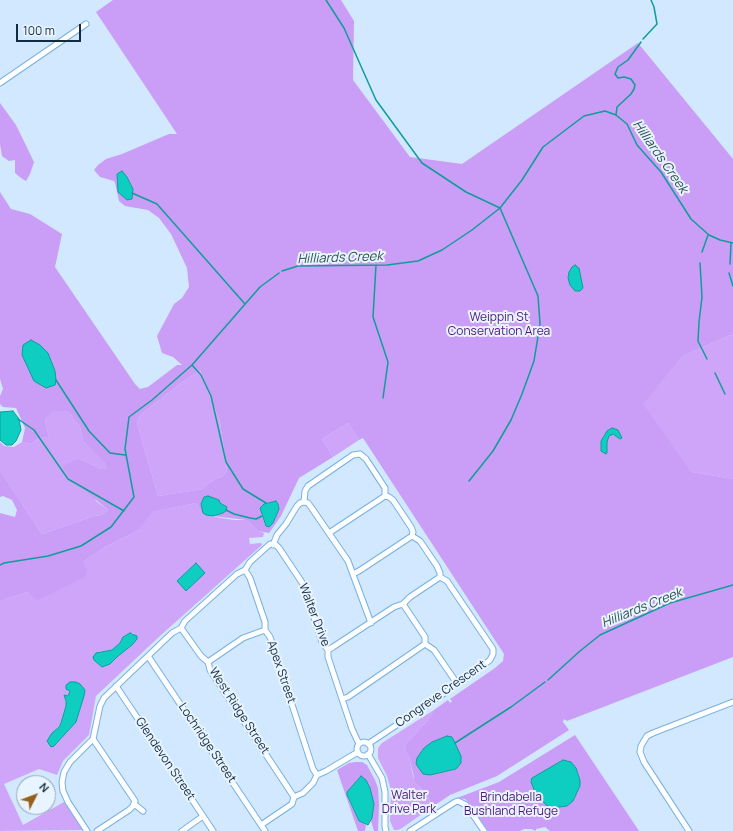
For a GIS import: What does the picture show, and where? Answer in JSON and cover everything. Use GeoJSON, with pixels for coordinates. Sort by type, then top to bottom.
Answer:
{"type":"FeatureCollection","features":[{"type":"Feature","properties":{"kind":"street"},"geometry":{"type":"LineString","coordinates":[[0,83],[86,24]]}},
{"type":"Feature","properties":{"kind":"street","name":"Congreve Crescent"},"geometry":{"type":"LineString","coordinates":[[273,545],[276,535],[286,524],[297,506],[304,502],[305,491],[308,486],[356,454],[363,455],[385,488],[385,496],[393,500],[411,527],[413,532],[412,536],[420,541],[438,566],[440,577],[447,581],[493,651],[490,660],[465,679],[456,682],[449,690],[368,744]]}},
{"type":"Feature","properties":{"kind":"street"},"geometry":{"type":"LineString","coordinates":[[329,533],[385,496]]}},
{"type":"Feature","properties":{"kind":"street"},"geometry":{"type":"LineString","coordinates":[[304,502],[311,506],[348,561],[370,623]]}},
{"type":"Feature","properties":{"kind":"street"},"geometry":{"type":"LineString","coordinates":[[353,574],[412,536]]}},
{"type":"Feature","properties":{"kind":"street"},"geometry":{"type":"LineString","coordinates":[[87,831],[68,802],[63,791],[62,782],[64,772],[70,762],[94,739],[100,706],[104,698],[175,630],[181,628],[185,621],[237,574],[245,570],[250,562],[266,547],[270,544],[273,545]]}},
{"type":"Feature","properties":{"kind":"street","name":"Walter Drive"},"geometry":{"type":"LineString","coordinates":[[273,545],[279,548],[303,584],[322,642],[328,650],[328,657],[352,730],[359,744]]}},
{"type":"Feature","properties":{"kind":"street","name":"Apex Street"},"geometry":{"type":"LineString","coordinates":[[245,570],[250,578],[264,620],[265,630],[270,637],[313,769],[317,775]]}},
{"type":"Feature","properties":{"kind":"street"},"geometry":{"type":"LineString","coordinates":[[328,650],[394,607],[404,604],[410,597],[440,577]]}},
{"type":"Feature","properties":{"kind":"street"},"geometry":{"type":"LineString","coordinates":[[342,699],[368,684],[425,644],[426,637],[404,604]]}},
{"type":"Feature","properties":{"kind":"street","name":"West Ridge Street"},"geometry":{"type":"LineString","coordinates":[[181,628],[201,656],[208,662],[210,670],[294,797]]}},
{"type":"Feature","properties":{"kind":"street"},"geometry":{"type":"LineString","coordinates":[[208,662],[248,636],[265,630]]}},
{"type":"Feature","properties":{"kind":"street"},"geometry":{"type":"LineString","coordinates":[[425,644],[434,650],[456,682]]}},
{"type":"Feature","properties":{"kind":"street","name":"Lochridge Street"},"geometry":{"type":"LineString","coordinates":[[148,656],[265,831]]}},
{"type":"Feature","properties":{"kind":"street","name":"Glendevon Street"},"geometry":{"type":"LineString","coordinates":[[116,686],[213,831]]}},
{"type":"Feature","properties":{"kind":"street"},"geometry":{"type":"LineString","coordinates":[[689,831],[644,762],[640,752],[641,746],[648,736],[653,733],[733,702]]}},
{"type":"Feature","properties":{"kind":"street"},"geometry":{"type":"LineString","coordinates":[[94,739],[135,801],[129,810],[97,831]]}},
{"type":"Feature","properties":{"kind":"street"},"geometry":{"type":"LineString","coordinates":[[358,752],[357,747],[359,744],[363,742],[368,744],[370,749],[368,754],[382,778],[385,792],[386,831]]}},
{"type":"Feature","properties":{"kind":"street"},"geometry":{"type":"LineString","coordinates":[[261,825],[292,804],[294,797],[303,794],[317,775],[326,772],[358,752]]}},
{"type":"Feature","properties":{"kind":"street"},"geometry":{"type":"LineString","coordinates":[[358,752],[362,755],[368,754]]}},
{"type":"Feature","properties":{"kind":"street"},"geometry":{"type":"LineString","coordinates":[[410,831],[458,801],[466,805],[484,831]]}},
{"type":"Feature","properties":{"kind":"street"},"geometry":{"type":"LineString","coordinates":[[134,804],[143,811]]}},
{"type":"Feature","properties":{"kind":"street"},"geometry":{"type":"LineString","coordinates":[[182,831],[203,816]]}},
{"type":"Feature","properties":{"kind":"green space","name":"Weippin St Conservation Area"},"geometry":{"type":"Polygon","coordinates":[[[113,0],[341,0],[354,21],[353,80],[410,157],[462,164],[638,43],[733,159],[733,334],[683,356],[643,404],[692,472],[733,479],[733,657],[567,721],[564,719],[563,722],[569,730],[497,776],[450,795],[432,807],[429,799],[415,781],[409,757],[405,750],[406,747],[404,746],[427,721],[434,710],[448,700],[450,703],[452,701],[450,699],[495,668],[503,661],[504,654],[363,438],[359,440],[348,423],[322,439],[333,457],[299,478],[281,516],[269,533],[258,531],[247,520],[203,515],[196,503],[152,512],[139,530],[105,547],[83,562],[87,570],[85,577],[38,600],[28,592],[0,601],[0,513],[15,517],[17,510],[12,500],[3,496],[0,497],[0,470],[42,534],[94,516],[102,515],[108,510],[69,477],[62,466],[80,459],[101,469],[106,469],[105,464],[83,441],[80,427],[69,412],[53,411],[45,420],[49,437],[41,437],[31,444],[22,442],[25,428],[16,408],[3,407],[0,404],[0,396],[3,389],[0,379],[0,192],[11,209],[30,214],[62,234],[55,267],[135,384],[140,389],[148,387],[177,365],[182,365],[173,357],[162,353],[157,336],[174,304],[182,298],[189,287],[187,268],[171,234],[159,218],[148,210],[125,206],[119,201],[114,181],[100,177],[94,170],[106,159],[122,154],[169,134],[177,134],[96,12],[113,0]],[[200,370],[140,415],[137,423],[158,496],[203,489],[210,482],[223,476],[227,471],[220,422],[200,370]],[[276,501],[266,503],[261,513],[266,526],[269,526],[273,523],[279,506],[276,501]],[[439,739],[424,748],[430,775],[457,769],[439,739]]]}},
{"type":"Feature","properties":{"kind":"green space"},"geometry":{"type":"Polygon","coordinates":[[[0,103],[16,125],[34,162],[26,181],[15,173],[15,160],[9,161],[2,156],[0,144],[0,103]]]}},
{"type":"Feature","properties":{"kind":"green space"},"geometry":{"type":"Polygon","coordinates":[[[733,334],[733,479],[692,472],[642,404],[683,356],[733,334]]]}},
{"type":"Feature","properties":{"kind":"green space"},"geometry":{"type":"Polygon","coordinates":[[[200,370],[220,422],[227,471],[223,476],[210,482],[204,489],[158,496],[137,423],[140,415],[200,370]]]}},
{"type":"Feature","properties":{"kind":"green space"},"geometry":{"type":"Polygon","coordinates":[[[53,410],[69,412],[80,427],[83,441],[105,464],[106,469],[101,469],[80,459],[96,501],[108,510],[102,515],[94,516],[42,534],[0,470],[0,442],[4,446],[14,447],[22,442],[31,444],[41,437],[49,437],[45,420],[53,410]]]}},
{"type":"Feature","properties":{"kind":"green space"},"geometry":{"type":"Polygon","coordinates":[[[348,423],[359,440],[333,457],[322,439],[348,423]]]}},
{"type":"Feature","properties":{"kind":"green space"},"geometry":{"type":"Polygon","coordinates":[[[196,503],[203,515],[234,520],[247,520],[258,531],[264,533],[263,537],[249,538],[250,544],[261,543],[262,545],[161,635],[96,696],[89,735],[63,761],[57,775],[39,769],[25,775],[16,775],[16,779],[4,784],[16,810],[16,815],[18,815],[23,825],[41,815],[56,815],[56,806],[64,802],[83,830],[0,831],[0,601],[28,592],[83,562],[105,547],[139,530],[151,512],[196,503]],[[130,633],[123,637],[120,643],[112,650],[98,652],[102,667],[114,661],[132,645],[134,633],[130,633]],[[70,682],[66,685],[66,689],[70,691],[68,696],[65,695],[66,706],[61,723],[49,739],[54,746],[76,722],[82,703],[76,682],[70,682]]]}},
{"type":"Feature","properties":{"kind":"green space","name":"Walter Drive Park"},"geometry":{"type":"Polygon","coordinates":[[[434,710],[427,721],[404,746],[406,747],[405,750],[409,757],[413,776],[429,799],[432,807],[402,828],[394,830],[390,821],[391,790],[387,776],[378,758],[378,748],[382,743],[434,710]]]}},
{"type":"Feature","properties":{"kind":"green space","name":"Brindabella Bushland Refuge"},"geometry":{"type":"Polygon","coordinates":[[[575,735],[639,831],[550,831],[545,827],[536,829],[536,831],[524,829],[520,831],[488,831],[468,802],[465,799],[457,798],[499,782],[575,735]],[[571,762],[535,792],[540,798],[573,801],[580,786],[578,773],[571,762]]]}},
{"type":"Feature","properties":{"kind":"green space"},"geometry":{"type":"Polygon","coordinates":[[[362,762],[367,765],[378,788],[378,831],[374,831],[371,821],[374,804],[359,778],[351,788],[348,799],[359,821],[366,825],[365,831],[358,831],[337,770],[349,763],[362,762]]]}},
{"type":"Feature","properties":{"kind":"shaded area"},"geometry":{"type":"Polygon","coordinates":[[[122,171],[133,189],[132,199],[127,200],[118,192],[117,174],[122,171]]]}},
{"type":"Feature","properties":{"kind":"shaded area"},"geometry":{"type":"Polygon","coordinates":[[[575,265],[579,268],[583,288],[580,291],[575,291],[570,285],[568,278],[569,272],[575,265]]]}},
{"type":"Feature","properties":{"kind":"shaded area"},"geometry":{"type":"Polygon","coordinates":[[[31,340],[40,345],[48,353],[55,371],[55,385],[46,388],[34,381],[22,355],[23,345],[31,340]]]}},
{"type":"Feature","properties":{"kind":"shaded area"},"geometry":{"type":"Polygon","coordinates":[[[13,411],[19,419],[21,430],[16,441],[12,445],[6,445],[0,440],[0,412],[13,411]]]}},
{"type":"Feature","properties":{"kind":"shaded area"},"geometry":{"type":"Polygon","coordinates":[[[612,428],[618,430],[622,438],[620,439],[613,434],[609,436],[606,454],[601,451],[601,441],[607,431],[612,428]]]}},
{"type":"Feature","properties":{"kind":"shaded area"},"geometry":{"type":"Polygon","coordinates":[[[208,496],[219,500],[220,503],[227,507],[226,511],[213,516],[203,513],[201,504],[204,497],[208,496]]]}},
{"type":"Feature","properties":{"kind":"shaded area"},"geometry":{"type":"Polygon","coordinates":[[[276,501],[279,509],[273,523],[269,527],[266,526],[260,508],[264,504],[276,501]]]}},
{"type":"Feature","properties":{"kind":"shaded area"},"geometry":{"type":"Polygon","coordinates":[[[196,563],[205,573],[186,591],[177,581],[196,563]]]}},
{"type":"Feature","properties":{"kind":"shaded area"},"geometry":{"type":"Polygon","coordinates":[[[130,633],[137,636],[137,639],[110,664],[102,667],[94,660],[93,657],[96,653],[112,650],[120,643],[123,637],[130,633]]]}},
{"type":"Feature","properties":{"kind":"shaded area"},"geometry":{"type":"Polygon","coordinates":[[[70,682],[80,684],[85,690],[84,696],[76,722],[54,746],[51,747],[47,741],[61,723],[66,706],[64,695],[68,696],[70,691],[66,689],[66,685],[70,682]]]}},
{"type":"Feature","properties":{"kind":"shaded area"},"geometry":{"type":"Polygon","coordinates":[[[447,736],[452,737],[461,756],[461,763],[456,769],[430,775],[423,774],[416,764],[417,758],[424,748],[432,742],[447,736]]]}},
{"type":"Feature","properties":{"kind":"shaded area"},"geometry":{"type":"Polygon","coordinates":[[[563,760],[571,762],[576,768],[580,780],[580,786],[573,801],[567,806],[551,807],[546,805],[535,792],[531,782],[532,778],[563,760]]]}},
{"type":"Feature","properties":{"kind":"shaded area"},"geometry":{"type":"Polygon","coordinates":[[[361,776],[366,780],[370,788],[374,804],[372,818],[368,825],[359,821],[347,795],[347,792],[361,776]]]}},
{"type":"Feature","properties":{"kind":"waterway"},"geometry":{"type":"LineString","coordinates":[[326,0],[344,28],[376,100],[422,163],[466,192],[500,208],[538,296],[540,324],[534,361],[522,394],[511,420],[493,451],[469,481]]}},
{"type":"Feature","properties":{"kind":"waterway"},"geometry":{"type":"LineString","coordinates":[[643,39],[657,24],[654,7],[651,0]]}},
{"type":"Feature","properties":{"kind":"waterway"},"geometry":{"type":"LineString","coordinates":[[616,115],[617,107],[631,94],[635,85],[631,79],[624,77],[618,78],[615,74],[618,67],[628,60],[641,42]]}},
{"type":"Feature","properties":{"kind":"waterway","name":"Hilliards Creek"},"geometry":{"type":"LineString","coordinates":[[282,271],[298,266],[387,265],[418,261],[442,250],[472,230],[500,208],[522,180],[543,147],[584,116],[605,111],[616,115],[627,124],[637,145],[661,172],[691,219],[709,235],[720,240],[733,243]]}},
{"type":"Feature","properties":{"kind":"waterway"},"geometry":{"type":"LineString","coordinates":[[132,193],[157,204],[245,304]]}},
{"type":"Feature","properties":{"kind":"waterway"},"geometry":{"type":"LineString","coordinates":[[702,252],[708,235]]}},
{"type":"Feature","properties":{"kind":"waterway"},"geometry":{"type":"LineString","coordinates":[[730,264],[731,243]]}},
{"type":"Feature","properties":{"kind":"waterway"},"geometry":{"type":"LineString","coordinates":[[700,263],[702,297],[698,341],[707,359]]}},
{"type":"Feature","properties":{"kind":"waterway"},"geometry":{"type":"LineString","coordinates":[[376,265],[373,317],[388,362],[383,398]]}},
{"type":"Feature","properties":{"kind":"waterway","name":"Hilliards Creek"},"geometry":{"type":"LineString","coordinates":[[0,565],[4,563],[48,556],[81,546],[111,527],[134,497],[125,449],[129,417],[152,400],[192,365],[260,287],[279,273]]}},
{"type":"Feature","properties":{"kind":"waterway"},"geometry":{"type":"LineString","coordinates":[[729,273],[733,286]]}},
{"type":"Feature","properties":{"kind":"waterway"},"geometry":{"type":"LineString","coordinates":[[192,365],[201,375],[211,396],[226,462],[243,489],[266,503]]}},
{"type":"Feature","properties":{"kind":"waterway"},"geometry":{"type":"LineString","coordinates":[[715,373],[725,394]]}},
{"type":"Feature","properties":{"kind":"waterway"},"geometry":{"type":"LineString","coordinates":[[56,380],[89,431],[110,453],[125,455]]}},
{"type":"Feature","properties":{"kind":"waterway"},"geometry":{"type":"LineString","coordinates":[[18,419],[34,430],[68,479],[124,511]]}},
{"type":"Feature","properties":{"kind":"waterway"},"geometry":{"type":"LineString","coordinates":[[226,510],[234,514],[250,518],[256,519],[262,516]]}},
{"type":"Feature","properties":{"kind":"waterway","name":"Hilliards Creek"},"geometry":{"type":"LineString","coordinates":[[548,680],[600,635],[670,603],[733,585]]}},
{"type":"Feature","properties":{"kind":"waterway","name":"Hilliards Creek"},"geometry":{"type":"LineString","coordinates":[[455,743],[511,707],[545,682]]}}]}
